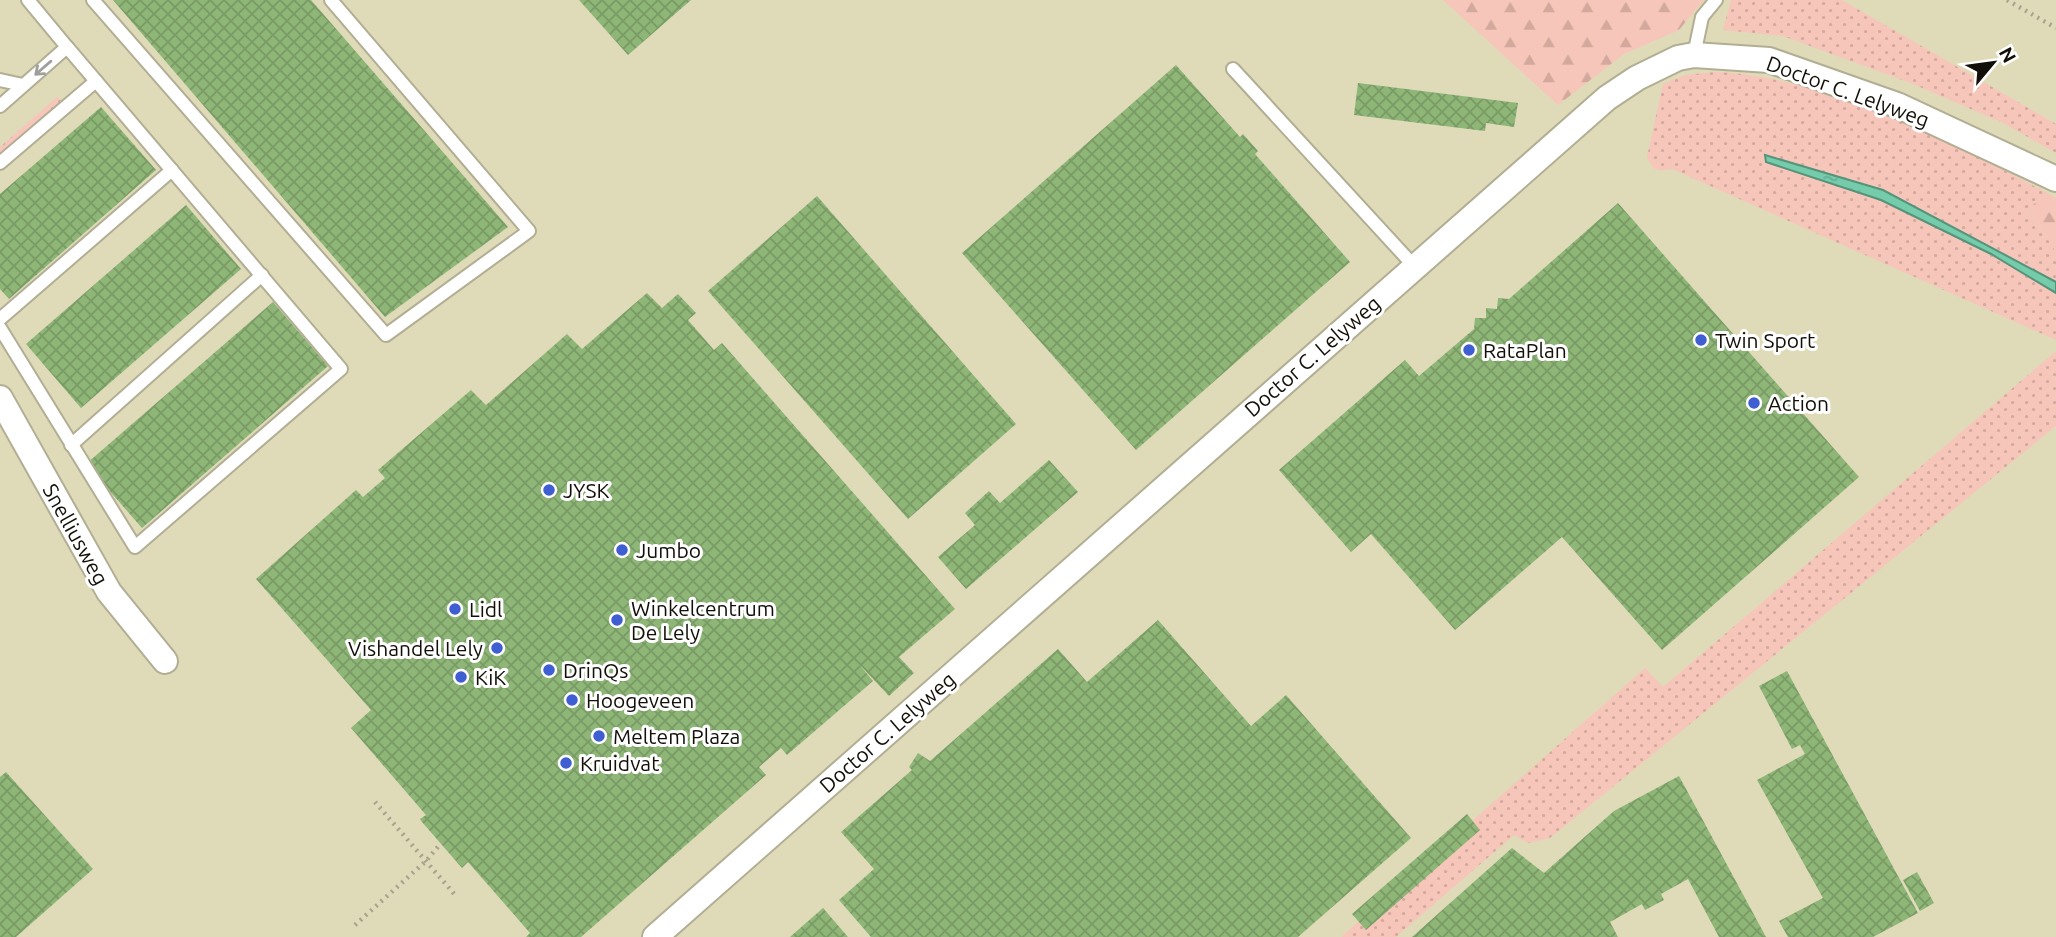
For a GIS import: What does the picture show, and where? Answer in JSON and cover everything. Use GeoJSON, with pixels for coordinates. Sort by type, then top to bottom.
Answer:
{"type":"FeatureCollection","features":[{"type":"Feature","properties":{"kind":"street","name":"Doctor C. Lelyweg"},"geometry":{"type":"LineString","coordinates":[[655,937],[1607,98],[1662,64],[1694,55],[1769,60],[1800,69],[1897,105],[2056,179]]}},
{"type":"Feature","properties":{"kind":"street","name":"Snelliusweg"},"geometry":{"type":"LineString","coordinates":[[0,398],[109,592],[165,661]]}},
{"type":"Feature","properties":{"kind":"lane"},"geometry":{"type":"LineString","coordinates":[[0,328],[135,547],[341,369],[28,0]]}},
{"type":"Feature","properties":{"kind":"lane"},"geometry":{"type":"LineString","coordinates":[[93,0],[386,335],[529,230],[331,0]]}},
{"type":"Feature","properties":{"kind":"lane"},"geometry":{"type":"LineString","coordinates":[[1694,55],[1702,17],[1716,0]]}},
{"type":"Feature","properties":{"kind":"lane"},"geometry":{"type":"LineString","coordinates":[[0,106],[67,47]]}},
{"type":"Feature","properties":{"kind":"lane"},"geometry":{"type":"LineString","coordinates":[[1233,69],[1414,266]]}},
{"type":"Feature","properties":{"kind":"lane"},"geometry":{"type":"LineString","coordinates":[[0,80],[23,85]]}},
{"type":"Feature","properties":{"kind":"lane"},"geometry":{"type":"LineString","coordinates":[[0,163],[96,81]]}},
{"type":"Feature","properties":{"kind":"lane"},"geometry":{"type":"LineString","coordinates":[[0,319],[172,170]]}},
{"type":"Feature","properties":{"kind":"lane"},"geometry":{"type":"LineString","coordinates":[[71,444],[262,275]]}},
{"type":"Feature","properties":{"kind":"path"},"geometry":{"type":"LineString","coordinates":[[2007,0],[2056,28]]}},
{"type":"Feature","properties":{"kind":"path"},"geometry":{"type":"LineString","coordinates":[[375,802],[456,896]]}},
{"type":"Feature","properties":{"kind":"path"},"geometry":{"type":"LineString","coordinates":[[355,925],[426,861],[442,842]]}},
{"type":"Feature","properties":{"kind":"shaded area"},"geometry":{"type":"Polygon","coordinates":[[[0,0],[2056,0],[2056,937],[0,937],[0,0]]]}},
{"type":"Feature","properties":{"kind":"green space"},"geometry":{"type":"Polygon","coordinates":[[[1443,0],[1704,0],[1679,30],[1624,54],[1558,105],[1443,0]]]}},
{"type":"Feature","properties":{"kind":"green space"},"geometry":{"type":"Polygon","coordinates":[[[1731,0],[1842,0],[2056,124],[2056,153],[2003,123],[1913,84],[1783,36],[1723,30],[1731,0]]]}},
{"type":"Feature","properties":{"kind":"green space"},"geometry":{"type":"Polygon","coordinates":[[[1714,72],[1753,76],[1840,98],[1929,134],[2047,193],[2029,209],[2056,252],[2056,282],[1883,190],[1765,155],[1766,162],[1881,200],[1991,254],[2056,293],[2056,340],[1672,169],[1654,168],[1647,157],[1663,84],[1685,75],[1714,72]]]}},
{"type":"Feature","properties":{"kind":"green space"},"geometry":{"type":"Polygon","coordinates":[[[57,97],[62,101],[0,155],[0,147],[57,97]]]}},
{"type":"Feature","properties":{"kind":"green space"},"geometry":{"type":"Polygon","coordinates":[[[2047,193],[2056,198],[2056,252],[2029,208],[2047,193]]]}},
{"type":"Feature","properties":{"kind":"green space"},"geometry":{"type":"Polygon","coordinates":[[[2056,351],[2056,426],[1550,838],[1528,843],[1514,835],[1396,937],[1341,937],[1645,668],[1663,687],[2056,351]]]}},
{"type":"Feature","properties":{"kind":"water"},"geometry":{"type":"Polygon","coordinates":[[[1765,155],[1883,190],[2056,282],[2056,293],[1991,254],[1881,200],[1766,162],[1765,155]]]}},
{"type":"Feature","properties":{"kind":"building"},"geometry":{"type":"Polygon","coordinates":[[[113,0],[311,0],[508,227],[385,317],[113,0]]]}},
{"type":"Feature","properties":{"kind":"building"},"geometry":{"type":"Polygon","coordinates":[[[579,0],[691,0],[628,55],[579,0]]]}},
{"type":"Feature","properties":{"kind":"building"},"geometry":{"type":"Polygon","coordinates":[[[1176,65],[1240,137],[1243,134],[1258,151],[1255,154],[1350,262],[1136,450],[962,253],[1176,65]]]}},
{"type":"Feature","properties":{"kind":"building"},"geometry":{"type":"Polygon","coordinates":[[[1358,83],[1518,103],[1514,127],[1486,123],[1485,131],[1354,115],[1358,83]]]}},
{"type":"Feature","properties":{"kind":"building"},"geometry":{"type":"Polygon","coordinates":[[[101,107],[156,170],[9,299],[0,289],[0,194],[101,107]]]}},
{"type":"Feature","properties":{"kind":"building"},"geometry":{"type":"Polygon","coordinates":[[[817,196],[1016,424],[908,519],[708,291],[817,196]]]}},
{"type":"Feature","properties":{"kind":"building"},"geometry":{"type":"Polygon","coordinates":[[[1618,203],[1859,477],[1662,650],[1562,537],[1455,630],[1371,534],[1351,552],[1279,470],[1405,360],[1419,376],[1474,329],[1475,318],[1486,318],[1486,308],[1497,309],[1498,298],[1509,299],[1618,203]]]}},
{"type":"Feature","properties":{"kind":"building"},"geometry":{"type":"Polygon","coordinates":[[[186,205],[241,269],[81,408],[26,344],[186,205]]]}},
{"type":"Feature","properties":{"kind":"building","name":"Winkelcentrum De Lely"},"geometry":{"type":"Polygon","coordinates":[[[647,293],[662,308],[678,294],[696,313],[688,320],[714,350],[722,343],[955,609],[899,657],[914,673],[889,696],[859,664],[873,681],[787,755],[781,748],[759,767],[766,775],[581,937],[526,937],[530,933],[468,862],[462,868],[422,822],[420,819],[426,815],[351,728],[371,710],[256,579],[356,490],[363,497],[385,478],[378,470],[471,390],[486,405],[567,334],[582,349],[647,293]]]}},
{"type":"Feature","properties":{"kind":"building"},"geometry":{"type":"Polygon","coordinates":[[[273,302],[328,366],[142,528],[86,464],[273,302]]]}},
{"type":"Feature","properties":{"kind":"building"},"geometry":{"type":"Polygon","coordinates":[[[1049,460],[1078,492],[966,589],[938,557],[975,525],[965,513],[989,491],[1000,503],[1049,460]]]}},
{"type":"Feature","properties":{"kind":"building"},"geometry":{"type":"Polygon","coordinates":[[[1158,620],[1251,726],[1286,695],[1411,838],[1298,937],[871,937],[839,900],[874,869],[841,832],[912,770],[909,767],[918,753],[930,761],[1058,649],[1087,682],[1158,620]]]}},
{"type":"Feature","properties":{"kind":"building"},"geometry":{"type":"Polygon","coordinates":[[[1787,671],[1918,913],[1873,937],[1788,937],[1779,921],[1823,898],[1757,780],[1805,754],[1800,745],[1792,749],[1759,686],[1787,671]]]}},
{"type":"Feature","properties":{"kind":"building"},"geometry":{"type":"Polygon","coordinates":[[[6,772],[93,869],[16,937],[0,937],[0,777],[6,772]]]}},
{"type":"Feature","properties":{"kind":"building"},"geometry":{"type":"Polygon","coordinates":[[[1679,776],[1766,937],[1719,937],[1688,879],[1661,894],[1664,900],[1645,910],[1642,904],[1610,922],[1618,937],[1412,937],[1512,848],[1544,873],[1614,811],[1679,776]]]}},
{"type":"Feature","properties":{"kind":"building"},"geometry":{"type":"Polygon","coordinates":[[[1467,814],[1480,830],[1366,930],[1352,914],[1467,814]]]}},
{"type":"Feature","properties":{"kind":"building"},"geometry":{"type":"Polygon","coordinates":[[[1917,872],[1934,903],[1920,911],[1903,880],[1917,872]]]}},
{"type":"Feature","properties":{"kind":"building"},"geometry":{"type":"Polygon","coordinates":[[[823,908],[848,937],[790,937],[823,908]]]}},
{"type":"Feature","properties":{"kind":"place","name":"Twin Sport"},"geometry":{"type":"Point","coordinates":[1701,340]}},
{"type":"Feature","properties":{"kind":"place","name":"RataPlan"},"geometry":{"type":"Point","coordinates":[1469,350]}},
{"type":"Feature","properties":{"kind":"place","name":"Action"},"geometry":{"type":"Point","coordinates":[1754,403]}},
{"type":"Feature","properties":{"kind":"place","name":"JYSK"},"geometry":{"type":"Point","coordinates":[549,490]}},
{"type":"Feature","properties":{"kind":"place","name":"Jumbo"},"geometry":{"type":"Point","coordinates":[622,550]}},
{"type":"Feature","properties":{"kind":"place","name":"Lidl"},"geometry":{"type":"Point","coordinates":[455,609]}},
{"type":"Feature","properties":{"kind":"place","name":"Winkelcentrum De Lely"},"geometry":{"type":"Point","coordinates":[617,620]}},
{"type":"Feature","properties":{"kind":"place","name":"Vishandel Lely"},"geometry":{"type":"Point","coordinates":[497,648]}},
{"type":"Feature","properties":{"kind":"place","name":"DrinQs"},"geometry":{"type":"Point","coordinates":[549,670]}},
{"type":"Feature","properties":{"kind":"place","name":"KiK"},"geometry":{"type":"Point","coordinates":[461,677]}},
{"type":"Feature","properties":{"kind":"place","name":"Hoogeveen"},"geometry":{"type":"Point","coordinates":[572,700]}},
{"type":"Feature","properties":{"kind":"place","name":"Meltem Plaza"},"geometry":{"type":"Point","coordinates":[599,736]}},
{"type":"Feature","properties":{"kind":"place","name":"Kruidvat"},"geometry":{"type":"Point","coordinates":[566,763]}}]}
